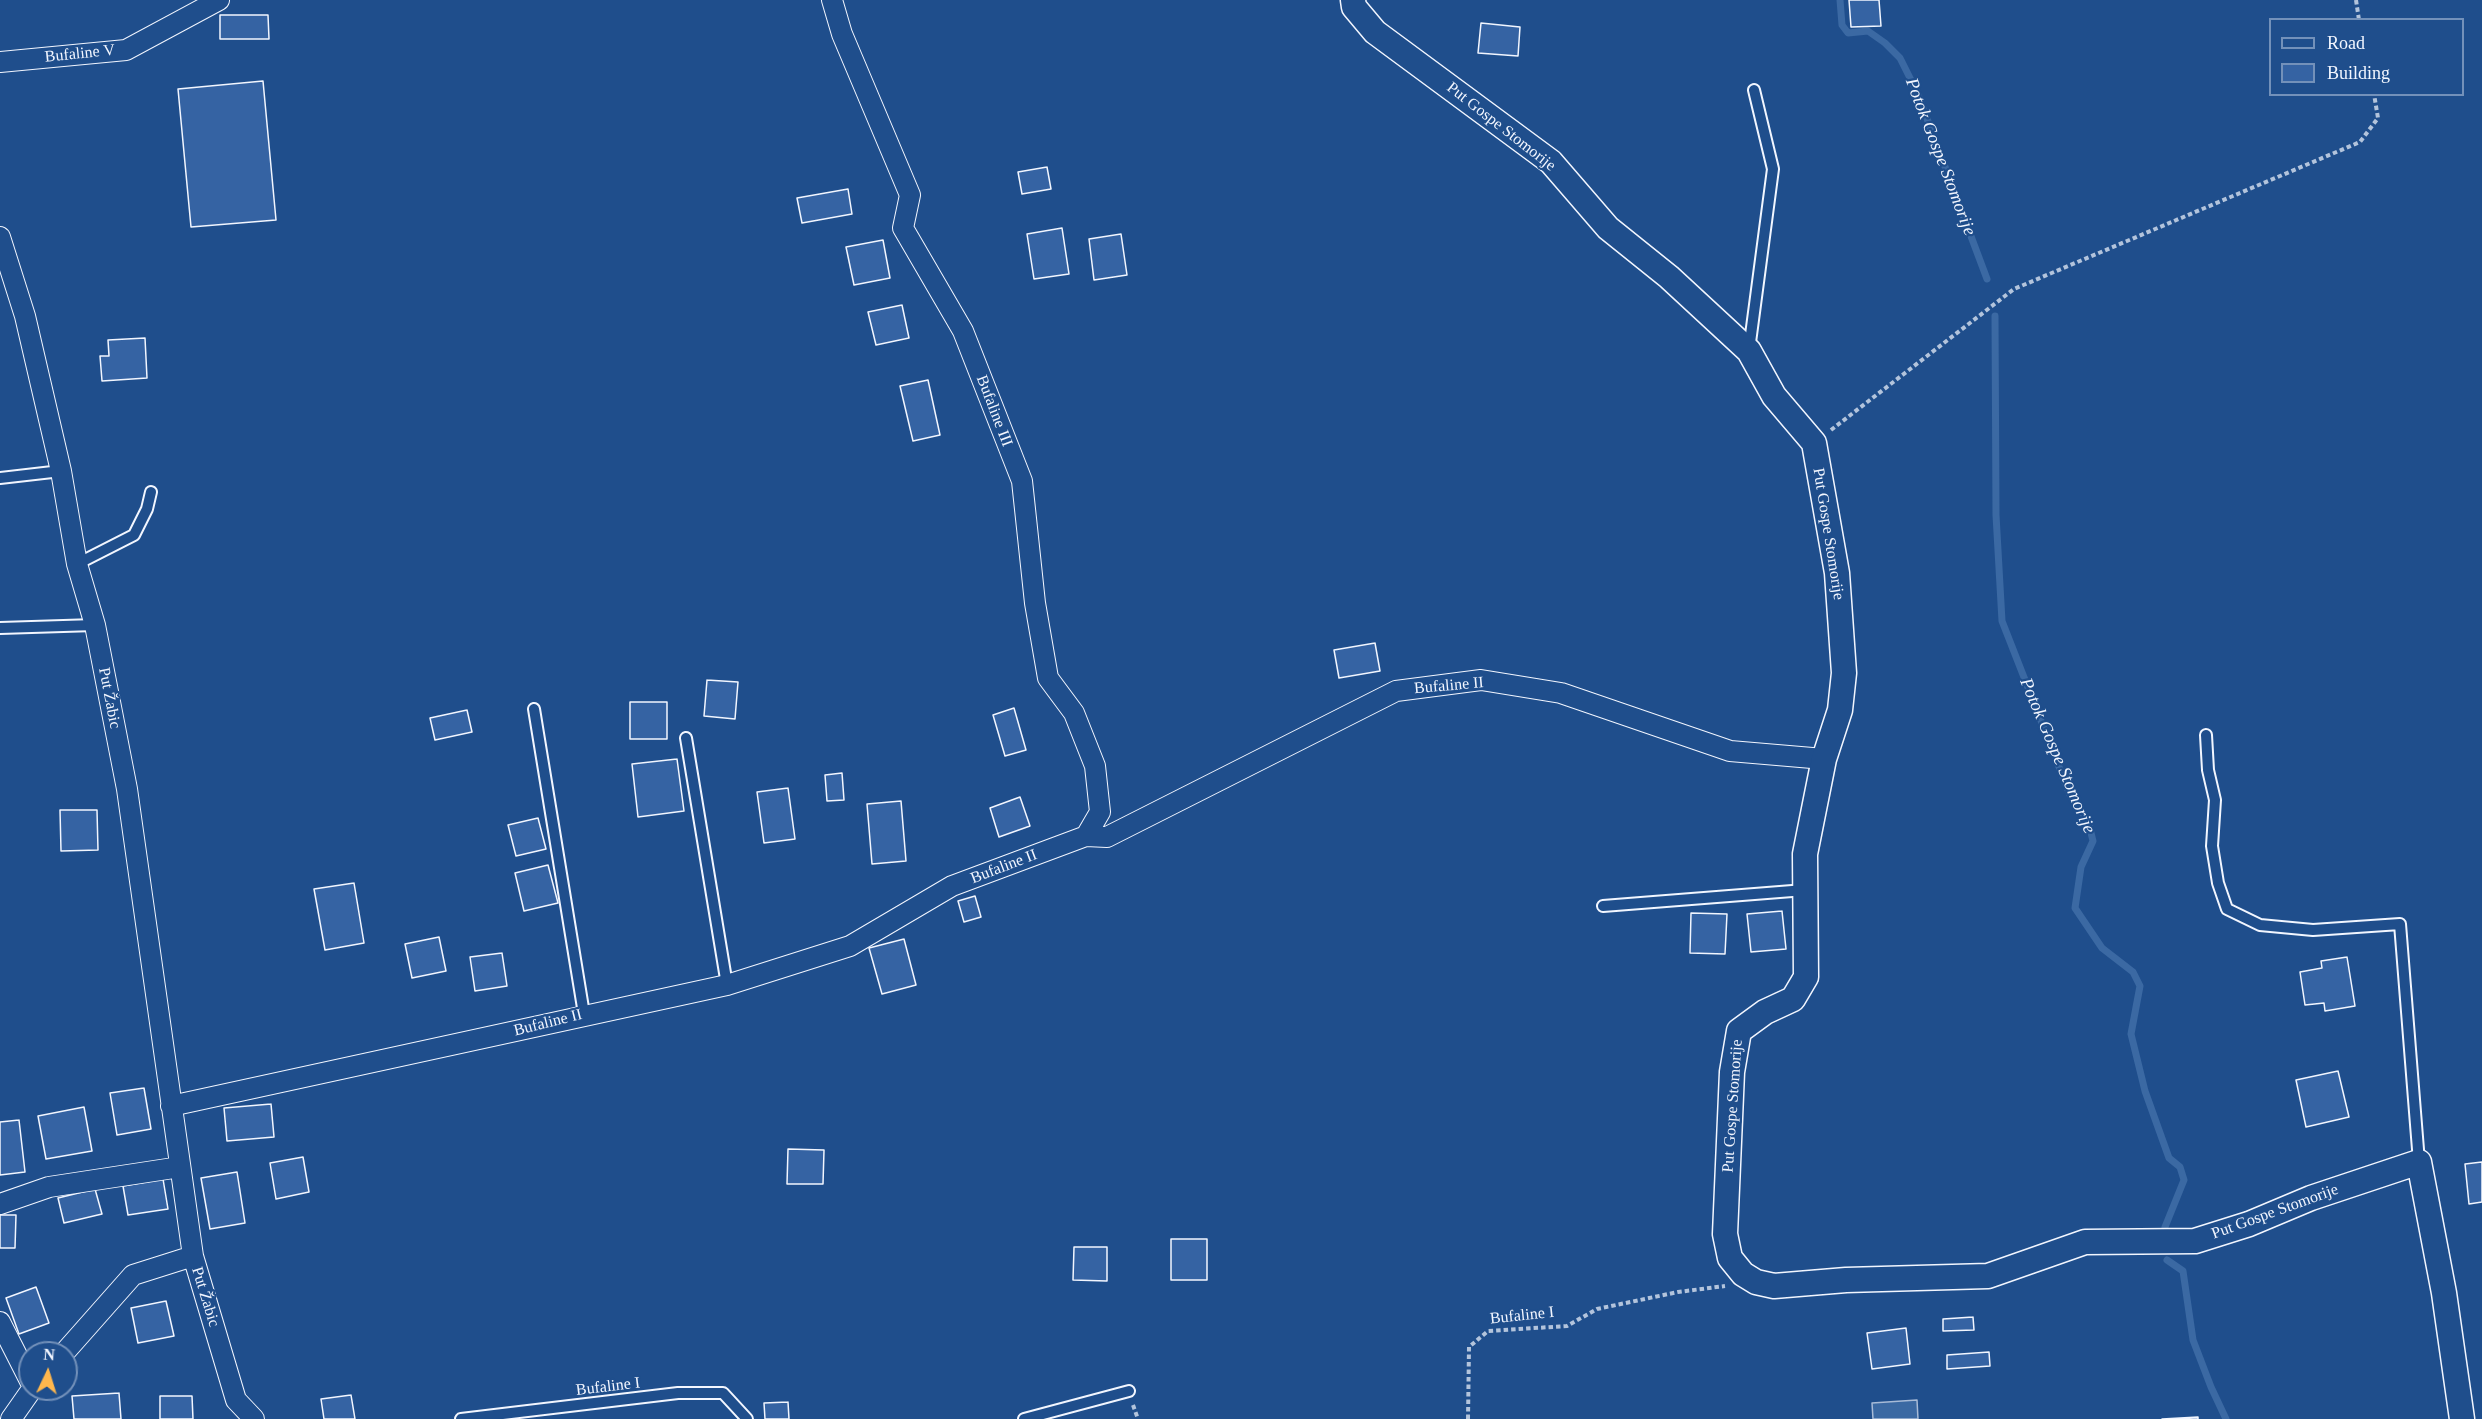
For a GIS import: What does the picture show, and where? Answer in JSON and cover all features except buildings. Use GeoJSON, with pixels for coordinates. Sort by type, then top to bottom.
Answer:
{"type":"FeatureCollection","features":[{"type":"Feature","properties":{"kind":"street","name":"Bufaline V"},"geometry":{"type":"LineString","coordinates":[[0,62],[126,50],[219,0]]}},
{"type":"Feature","properties":{"kind":"street","name":"Bufaline III"},"geometry":{"type":"LineString","coordinates":[[832,0],[843,34],[910,195],[903,228],[963,331],[1022,482],[1035,603],[1048,678],[1074,713],[1095,766],[1100,812],[1086,836]]}},
{"type":"Feature","properties":{"kind":"street","name":"Put Gospe Stomorije"},"geometry":{"type":"LineString","coordinates":[[1353,0],[1354,7],[1375,32],[1551,162],[1608,228],[1669,277],[1749,351],[1774,396],[1814,443],[1837,573],[1844,673],[1840,710],[1824,759],[1805,854],[1806,977],[1793,999],[1766,1012],[1739,1031],[1732,1072],[1725,1234],[1730,1258],[1743,1274],[1756,1282],[1774,1286],[1846,1280],[1988,1276],[2085,1242],[2195,1241],[2249,1224],[2311,1198],[2420,1162]]}},
{"type":"Feature","properties":{"kind":"street","name":"Put Žabic"},"geometry":{"type":"LineString","coordinates":[[0,237],[25,316],[61,471],[77,564],[95,625],[127,789],[193,1256],[236,1400],[254,1419]]}},
{"type":"Feature","properties":{"kind":"street","name":"Bufaline II"},"geometry":{"type":"LineString","coordinates":[[171,1106],[479,1040],[584,1014],[727,985],[850,946],[952,886],[1086,836],[1107,837],[1396,691],[1481,680],[1561,693],[1730,752],[1824,759]]}},
{"type":"Feature","properties":{"kind":"street"},"geometry":{"type":"LineString","coordinates":[[2420,1162],[2444,1293],[2462,1419]]}},
{"type":"Feature","properties":{"kind":"street"},"geometry":{"type":"LineString","coordinates":[[0,1204],[49,1187],[180,1167]]}},
{"type":"Feature","properties":{"kind":"street"},"geometry":{"type":"LineString","coordinates":[[75,1341],[133,1275],[193,1256]]}},
{"type":"Feature","properties":{"kind":"street"},"geometry":{"type":"LineString","coordinates":[[0,1322],[18,1357]]}},
{"type":"Feature","properties":{"kind":"street"},"geometry":{"type":"LineString","coordinates":[[11,1419],[24,1401]]}},
{"type":"Feature","properties":{"kind":"lane"},"geometry":{"type":"LineString","coordinates":[[1749,351],[1773,169],[1754,90]]}},
{"type":"Feature","properties":{"kind":"lane"},"geometry":{"type":"LineString","coordinates":[[0,478],[61,471]]}},
{"type":"Feature","properties":{"kind":"lane"},"geometry":{"type":"LineString","coordinates":[[77,564],[134,535],[147,509],[152,492]]}},
{"type":"Feature","properties":{"kind":"lane"},"geometry":{"type":"LineString","coordinates":[[0,628],[95,625]]}},
{"type":"Feature","properties":{"kind":"lane"},"geometry":{"type":"LineString","coordinates":[[534,709],[584,1014]]}},
{"type":"Feature","properties":{"kind":"lane"},"geometry":{"type":"LineString","coordinates":[[2206,735],[2208,770],[2215,800],[2212,846],[2218,883],[2227,909],[2260,925],[2313,930],[2400,924],[2420,1162]]}},
{"type":"Feature","properties":{"kind":"lane"},"geometry":{"type":"LineString","coordinates":[[686,738],[727,985]]}},
{"type":"Feature","properties":{"kind":"lane"},"geometry":{"type":"LineString","coordinates":[[1603,906],[1806,890]]}},
{"type":"Feature","properties":{"kind":"lane"},"geometry":{"type":"LineString","coordinates":[[1024,1419],[1129,1391]]}},
{"type":"Feature","properties":{"kind":"lane","name":"Bufaline I"},"geometry":{"type":"LineString","coordinates":[[461,1419],[678,1393],[723,1393],[747,1419]]}},
{"type":"Feature","properties":{"kind":"path"},"geometry":{"type":"LineString","coordinates":[[2356,0],[2360,18]]}},
{"type":"Feature","properties":{"kind":"path"},"geometry":{"type":"LineString","coordinates":[[1814,443],[2014,289],[2360,142],[2378,118],[2374,96]]}},
{"type":"Feature","properties":{"kind":"path","name":"Bufaline I"},"geometry":{"type":"LineString","coordinates":[[1468,1419],[1469,1347],[1488,1331],[1567,1326],[1597,1309],[1678,1292],[1756,1282]]}},
{"type":"Feature","properties":{"kind":"water"},"geometry":{"type":"Polygon","coordinates":[[[1917,1400],[1918,1419],[1873,1419],[1872,1403],[1917,1400]]]}},
{"type":"Feature","properties":{"kind":"waterway","name":"Potok Gospe Stomorije"},"geometry":{"type":"LineString","coordinates":[[1840,0],[1842,25],[1848,33],[1868,31],[1900,58],[1917,92],[1987,279]]}},
{"type":"Feature","properties":{"kind":"waterway","name":"Potok Gospe Stomorije"},"geometry":{"type":"LineString","coordinates":[[1995,316],[1996,515],[2002,621],[2070,795],[2088,821],[2093,841],[2081,867],[2075,908],[2102,948],[2133,972],[2140,986],[2131,1034],[2145,1091],[2169,1158],[2180,1167],[2184,1180],[2165,1227]]}},
{"type":"Feature","properties":{"kind":"waterway","name":"Potok Gospe Stomorije"},"geometry":{"type":"LineString","coordinates":[[2167,1260],[2183,1271],[2193,1340],[2226,1419]]}}]}
